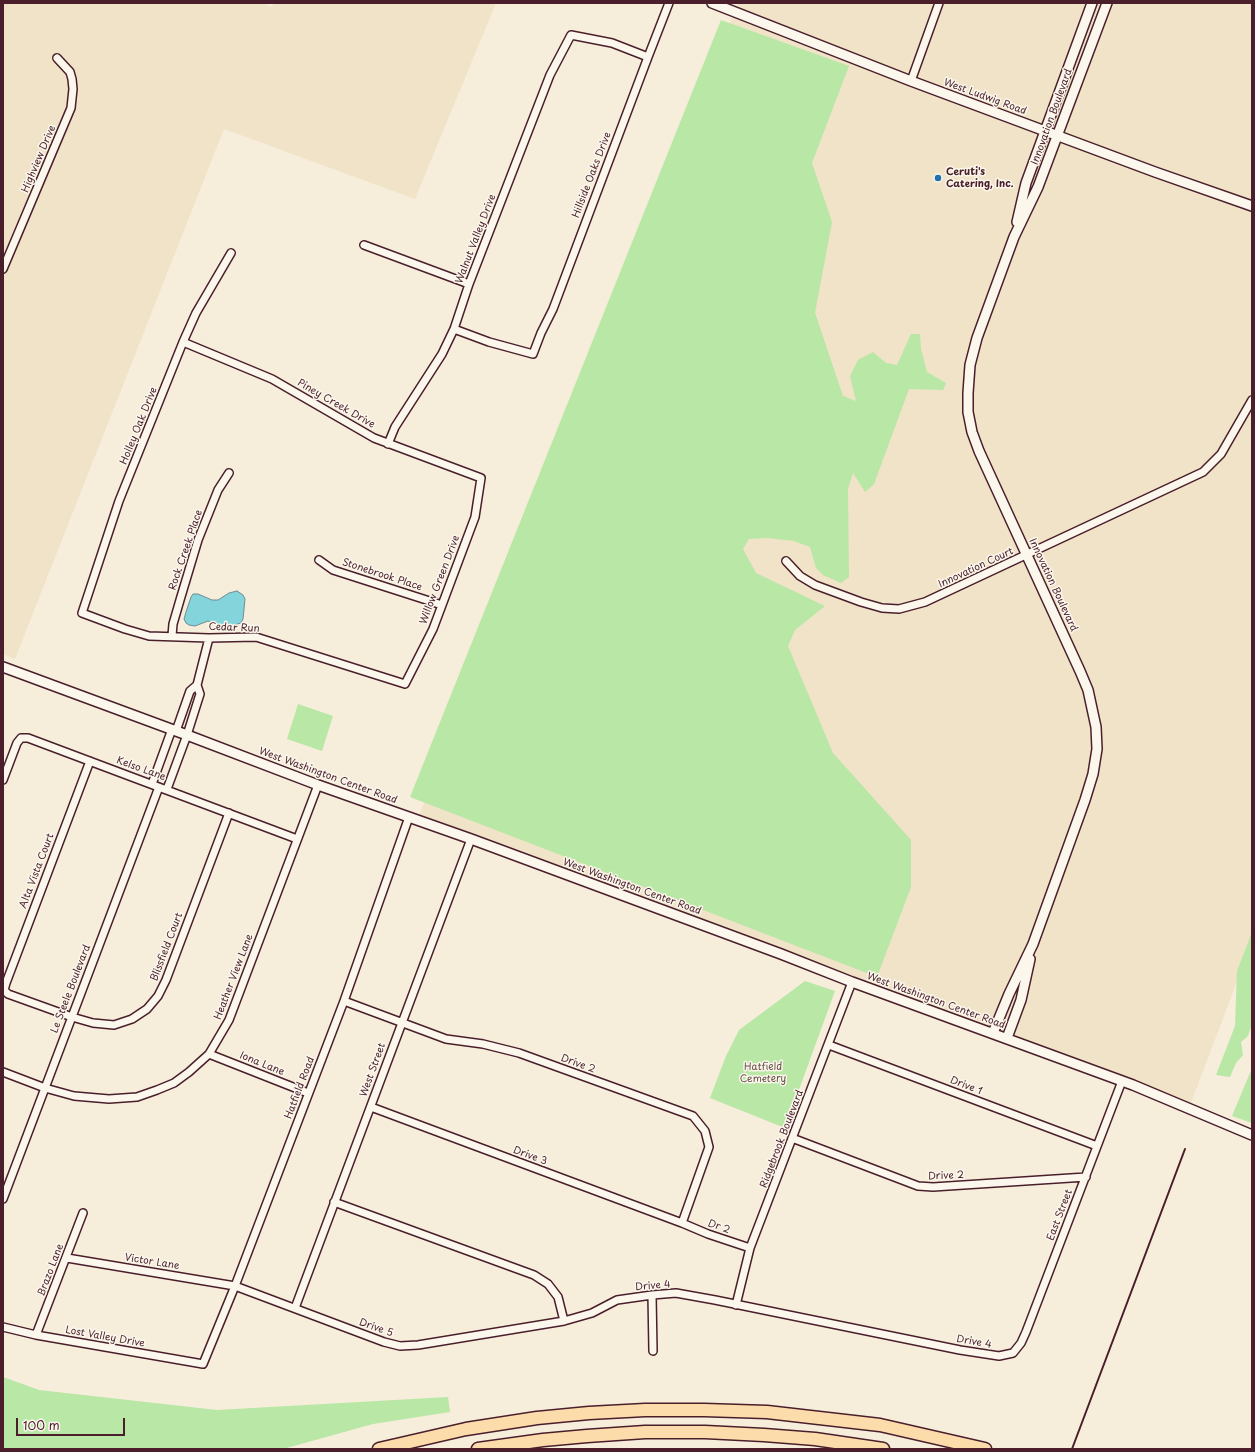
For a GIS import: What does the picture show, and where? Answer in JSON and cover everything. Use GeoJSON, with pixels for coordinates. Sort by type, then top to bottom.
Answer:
{"type":"FeatureCollection","features":[{"type":"Feature","properties":{"kind":"highway"},"geometry":{"type":"LineString","coordinates":[[379,1449],[466,1429],[537,1418],[605,1412],[704,1410],[767,1412],[880,1425],[985,1449]]}},
{"type":"Feature","properties":{"kind":"highway"},"geometry":{"type":"LineString","coordinates":[[478,1449],[542,1440],[645,1432],[764,1434],[815,1439],[882,1449]]}},
{"type":"Feature","properties":{"kind":"main road","name":"West Ludwig Road"},"geometry":{"type":"LineString","coordinates":[[712,3],[911,81],[1252,206]]}},
{"type":"Feature","properties":{"kind":"main road","name":"Innovation Boulevard"},"geometry":{"type":"LineString","coordinates":[[1014,237],[1026,183],[1092,3]]}},
{"type":"Feature","properties":{"kind":"main road","name":"Innovation Boulevard"},"geometry":{"type":"LineString","coordinates":[[994,1033],[1009,994],[1033,944],[1085,800],[1093,774],[1096,749],[1096,727],[1088,690],[979,451],[972,432],[968,412],[970,365],[977,338],[1014,237],[1038,187],[1107,3]]}},
{"type":"Feature","properties":{"kind":"main road","name":"West Washington Center Road"},"geometry":{"type":"LineString","coordinates":[[3,667],[318,785],[471,839],[781,954],[852,982],[1008,1038],[1122,1081],[1252,1135]]}},
{"type":"Feature","properties":{"kind":"main road","name":"Innovation Boulevard"},"geometry":{"type":"LineString","coordinates":[[1008,1038],[1021,1000],[1033,944]]}},
{"type":"Feature","properties":{"kind":"street","name":"Hillside Oaks Drive"},"geometry":{"type":"LineString","coordinates":[[454,329],[489,342],[533,354],[541,333],[553,309],[669,3]]}},
{"type":"Feature","properties":{"kind":"street"},"geometry":{"type":"LineString","coordinates":[[911,81],[939,3]]}},
{"type":"Feature","properties":{"kind":"street","name":"Walnut Valley Drive"},"geometry":{"type":"LineString","coordinates":[[388,444],[395,427],[442,354],[454,329],[469,284],[550,75],[571,35],[612,43],[648,57]]}},
{"type":"Feature","properties":{"kind":"street","name":"Highview Drive"},"geometry":{"type":"LineString","coordinates":[[3,269],[71,108],[73,89],[72,79],[70,72],[57,58]]}},
{"type":"Feature","properties":{"kind":"street"},"geometry":{"type":"LineString","coordinates":[[364,245],[469,284]]}},
{"type":"Feature","properties":{"kind":"street","name":"Holley Oak Drive"},"geometry":{"type":"LineString","coordinates":[[82,613],[119,502],[183,342],[196,313],[231,253]]}},
{"type":"Feature","properties":{"kind":"street","name":"Piney Creek Drive"},"geometry":{"type":"LineString","coordinates":[[183,342],[272,379],[374,438],[481,478]]}},
{"type":"Feature","properties":{"kind":"street","name":"Innovation Court"},"geometry":{"type":"LineString","coordinates":[[786,561],[800,576],[815,585],[860,602],[882,608],[899,609],[925,602],[1203,472],[1221,454],[1252,400]]}},
{"type":"Feature","properties":{"kind":"street","name":"Rock Creek Place"},"geometry":{"type":"LineString","coordinates":[[172,636],[173,624],[198,540],[218,490],[229,473]]}},
{"type":"Feature","properties":{"kind":"street","name":"Willow Green Drive"},"geometry":{"type":"LineString","coordinates":[[405,684],[433,629],[475,517],[481,478]]}},
{"type":"Feature","properties":{"kind":"street","name":"Stonebrook Place"},"geometry":{"type":"LineString","coordinates":[[319,560],[333,570],[442,605]]}},
{"type":"Feature","properties":{"kind":"street","name":"Cedar Run"},"geometry":{"type":"LineString","coordinates":[[82,613],[149,636],[209,638],[256,637],[405,684]]}},
{"type":"Feature","properties":{"kind":"street"},"geometry":{"type":"LineString","coordinates":[[167,789],[200,694],[197,685],[209,638]]}},
{"type":"Feature","properties":{"kind":"street","name":"Le Steele Boulevard"},"geometry":{"type":"LineString","coordinates":[[3,1199],[72,1017],[174,730],[190,691],[197,685]]}},
{"type":"Feature","properties":{"kind":"street","name":"Kelso Lane"},"geometry":{"type":"LineString","coordinates":[[3,780],[17,743],[21,738],[28,738],[297,838]]}},
{"type":"Feature","properties":{"kind":"street","name":"Alta Vista Court"},"geometry":{"type":"LineString","coordinates":[[4,990],[90,761]]}},
{"type":"Feature","properties":{"kind":"street","name":"Heather View Lane"},"geometry":{"type":"LineString","coordinates":[[3,1072],[45,1088],[74,1096],[109,1099],[137,1097],[174,1083],[209,1054],[229,1020],[318,785]]}},
{"type":"Feature","properties":{"kind":"street","name":"Blissfield Court"},"geometry":{"type":"LineString","coordinates":[[4,990],[8,994],[93,1023],[114,1025],[132,1019],[146,1009],[158,996],[166,980],[229,813]]}},
{"type":"Feature","properties":{"kind":"street","name":"Hatfield Road"},"geometry":{"type":"LineString","coordinates":[[203,1364],[235,1286],[344,1001],[409,817]]}},
{"type":"Feature","properties":{"kind":"street","name":"West Street"},"geometry":{"type":"LineString","coordinates":[[294,1308],[471,839]]}},
{"type":"Feature","properties":{"kind":"street","name":"Ridgebrook Boulevard"},"geometry":{"type":"LineString","coordinates":[[736,1305],[750,1248],[852,982]]}},
{"type":"Feature","properties":{"kind":"street","name":"Drive 2"},"geometry":{"type":"LineString","coordinates":[[344,1001],[446,1038],[483,1044],[519,1053],[693,1116],[705,1131],[709,1148],[682,1223]]}},
{"type":"Feature","properties":{"kind":"street","name":"Drive 1"},"geometry":{"type":"LineString","coordinates":[[829,1045],[1097,1146]]}},
{"type":"Feature","properties":{"kind":"street","name":"Iona Lane"},"geometry":{"type":"LineString","coordinates":[[209,1054],[308,1093]]}},
{"type":"Feature","properties":{"kind":"street","name":"East Street"},"geometry":{"type":"LineString","coordinates":[[1013,1353],[1021,1343],[1026,1332],[1122,1081]]}},
{"type":"Feature","properties":{"kind":"street","name":"Drive 3"},"geometry":{"type":"LineString","coordinates":[[371,1107],[682,1223]]}},
{"type":"Feature","properties":{"kind":"street","name":"Drive 2"},"geometry":{"type":"LineString","coordinates":[[792,1138],[918,1186],[933,1187],[1086,1177]]}},
{"type":"Feature","properties":{"kind":"street"},"geometry":{"type":"LineString","coordinates":[[334,1202],[534,1275],[548,1284],[558,1297],[564,1321]]}},
{"type":"Feature","properties":{"kind":"street","name":"Brazo Lane"},"geometry":{"type":"LineString","coordinates":[[36,1335],[83,1213]]}},
{"type":"Feature","properties":{"kind":"street","name":"Dr 2"},"geometry":{"type":"LineString","coordinates":[[682,1223],[708,1234],[750,1248]]}},
{"type":"Feature","properties":{"kind":"street","name":"Victor Lane"},"geometry":{"type":"LineString","coordinates":[[66,1258],[235,1286]]}},
{"type":"Feature","properties":{"kind":"street","name":"Drive 5"},"geometry":{"type":"LineString","coordinates":[[235,1286],[384,1342],[400,1346],[426,1344],[564,1321]]}},
{"type":"Feature","properties":{"kind":"street","name":"Drive 4"},"geometry":{"type":"LineString","coordinates":[[564,1321],[592,1313],[617,1300],[676,1293],[960,1350],[998,1356],[1013,1353]]}},
{"type":"Feature","properties":{"kind":"street"},"geometry":{"type":"LineString","coordinates":[[652,1295],[653,1351]]}},
{"type":"Feature","properties":{"kind":"street","name":"Lost Valley Drive"},"geometry":{"type":"LineString","coordinates":[[3,1327],[36,1335],[203,1364]]}},
{"type":"Feature","properties":{"kind":"shaded area"},"geometry":{"type":"Polygon","coordinates":[[[3,3],[262,3],[272,7],[274,3],[496,3],[415,199],[224,129],[15,659],[3,654],[3,3]]]}},
{"type":"Feature","properties":{"kind":"shaded area"},"geometry":{"type":"Polygon","coordinates":[[[738,3],[1252,3],[1252,942],[1191,1103],[419,816],[738,3]]]}},
{"type":"Feature","properties":{"kind":"green space"},"geometry":{"type":"Polygon","coordinates":[[[721,20],[849,66],[812,163],[832,222],[815,313],[843,396],[856,401],[850,376],[858,360],[873,352],[886,363],[897,365],[911,334],[920,334],[921,349],[927,372],[946,383],[943,390],[909,389],[874,484],[865,492],[853,473],[848,489],[849,577],[841,583],[823,575],[816,568],[810,547],[794,541],[767,538],[749,539],[743,549],[756,573],[825,606],[795,630],[788,646],[833,753],[911,840],[911,887],[877,977],[410,797],[721,20]]]}},
{"type":"Feature","properties":{"kind":"green space"},"geometry":{"type":"Polygon","coordinates":[[[298,704],[333,716],[322,751],[287,739],[298,704]]]}},
{"type":"Feature","properties":{"kind":"green space"},"geometry":{"type":"Polygon","coordinates":[[[1252,932],[1252,1024],[1248,1036],[1241,1042],[1243,1055],[1236,1063],[1230,1077],[1216,1075],[1235,1026],[1237,971],[1252,932]]]}},
{"type":"Feature","properties":{"kind":"green space","name":"Hatfield Cemetery"},"geometry":{"type":"Polygon","coordinates":[[[805,981],[835,991],[785,1128],[710,1098],[726,1056],[739,1030],[805,981]]]}},
{"type":"Feature","properties":{"kind":"green space"},"geometry":{"type":"Polygon","coordinates":[[[1252,1068],[1252,1123],[1232,1116],[1252,1068]]]}},
{"type":"Feature","properties":{"kind":"green space"},"geometry":{"type":"Polygon","coordinates":[[[3,1377],[39,1390],[217,1410],[448,1397],[450,1412],[373,1424],[283,1449],[3,1449],[3,1377]]]}},
{"type":"Feature","properties":{"kind":"water"},"geometry":{"type":"Polygon","coordinates":[[[237,591],[243,595],[245,599],[243,619],[241,623],[225,628],[208,621],[195,626],[186,623],[184,619],[193,594],[198,594],[212,600],[218,600],[229,593],[237,591]]]}},
{"type":"Feature","properties":{"kind":"railway"},"geometry":{"type":"LineString","coordinates":[[1072,1449],[1185,1149]]}},
{"type":"Feature","properties":{"kind":"place","name":"Ceruti's Catering, Inc."},"geometry":{"type":"Point","coordinates":[938,178]}}]}
